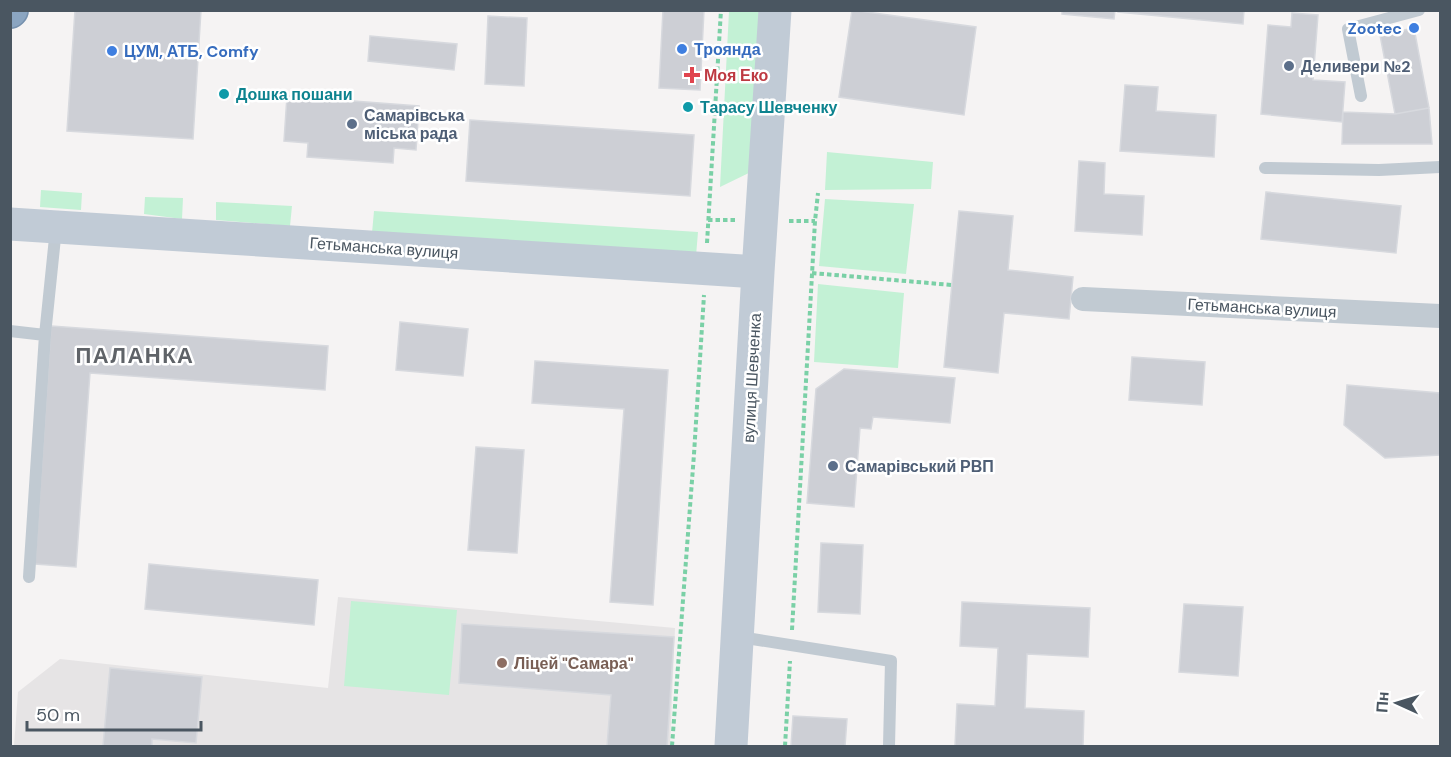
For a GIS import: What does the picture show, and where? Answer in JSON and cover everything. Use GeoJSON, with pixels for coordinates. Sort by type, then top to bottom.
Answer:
{"type":"FeatureCollection","features":[{"type":"Feature","properties":{"kind":"street","name":"вулиця Шевченка"},"geometry":{"type":"LineString","coordinates":[[731,747],[775,10]]}},
{"type":"Feature","properties":{"kind":"street","name":"Гетьманська вулиця"},"geometry":{"type":"LineString","coordinates":[[10,224],[758,272]]}},
{"type":"Feature","properties":{"kind":"street","name":"Гетьманська вулиця"},"geometry":{"type":"LineString","coordinates":[[1083,299],[1440,316]]}},
{"type":"Feature","properties":{"kind":"lane"},"geometry":{"type":"LineString","coordinates":[[1361,96],[1348,29],[1419,10]]}},
{"type":"Feature","properties":{"kind":"lane"},"geometry":{"type":"LineString","coordinates":[[1265,168],[1379,170],[1440,167]]}},
{"type":"Feature","properties":{"kind":"lane"},"geometry":{"type":"LineString","coordinates":[[29,577],[45,335],[57,227]]}},
{"type":"Feature","properties":{"kind":"lane"},"geometry":{"type":"LineString","coordinates":[[10,331],[45,335]]}},
{"type":"Feature","properties":{"kind":"lane"},"geometry":{"type":"LineString","coordinates":[[738,636],[891,661],[889,747]]}},
{"type":"Feature","properties":{"kind":"path"},"geometry":{"type":"LineString","coordinates":[[672,747],[693,465],[721,10]]}},
{"type":"Feature","properties":{"kind":"path"},"geometry":{"type":"LineString","coordinates":[[785,747],[818,193]]}},
{"type":"Feature","properties":{"kind":"path"},"geometry":{"type":"LineString","coordinates":[[708,220],[739,220]]}},
{"type":"Feature","properties":{"kind":"path"},"geometry":{"type":"LineString","coordinates":[[786,221],[815,221]]}},
{"type":"Feature","properties":{"kind":"path"},"geometry":{"type":"LineString","coordinates":[[812,273],[952,285]]}},
{"type":"Feature","properties":{"kind":"shaded area","name":"Ліцей \"Самара\""},"geometry":{"type":"Polygon","coordinates":[[[338,597],[675,628],[670,746],[14,746],[18,692],[60,659],[328,688],[338,597]]]}},
{"type":"Feature","properties":{"kind":"green space"},"geometry":{"type":"Polygon","coordinates":[[[729,11],[766,11],[755,170],[720,187],[729,11]]]}},
{"type":"Feature","properties":{"kind":"green space"},"geometry":{"type":"Polygon","coordinates":[[[827,152],[933,162],[931,189],[825,190],[827,152]]]}},
{"type":"Feature","properties":{"kind":"green space"},"geometry":{"type":"Polygon","coordinates":[[[41,190],[82,193],[81,210],[40,207],[41,190]]]}},
{"type":"Feature","properties":{"kind":"green space"},"geometry":{"type":"Polygon","coordinates":[[[145,197],[183,198],[182,219],[144,214],[145,197]]]}},
{"type":"Feature","properties":{"kind":"green space"},"geometry":{"type":"Polygon","coordinates":[[[825,199],[914,204],[906,274],[819,266],[825,199]]]}},
{"type":"Feature","properties":{"kind":"green space"},"geometry":{"type":"Polygon","coordinates":[[[216,202],[292,206],[290,226],[216,220],[216,202]]]}},
{"type":"Feature","properties":{"kind":"green space"},"geometry":{"type":"Polygon","coordinates":[[[374,211],[698,232],[696,256],[372,233],[374,211]]]}},
{"type":"Feature","properties":{"kind":"green space"},"geometry":{"type":"Polygon","coordinates":[[[818,284],[904,293],[898,368],[814,362],[818,284]]]}},
{"type":"Feature","properties":{"kind":"green space"},"geometry":{"type":"Polygon","coordinates":[[[351,601],[457,610],[449,695],[344,686],[351,601]]]}},
{"type":"Feature","properties":{"kind":"building"},"geometry":{"type":"Polygon","coordinates":[[[75,10],[201,10],[193,139],[67,131],[75,10]]]}},
{"type":"Feature","properties":{"kind":"building","name":"Троянда"},"geometry":{"type":"Polygon","coordinates":[[[663,10],[704,10],[700,90],[659,88],[663,10]]]}},
{"type":"Feature","properties":{"kind":"building"},"geometry":{"type":"Polygon","coordinates":[[[852,10],[976,27],[964,115],[839,97],[852,10]]]}},
{"type":"Feature","properties":{"kind":"building"},"geometry":{"type":"Polygon","coordinates":[[[1062,10],[1115,10],[1114,19],[1062,14],[1062,10]]]}},
{"type":"Feature","properties":{"kind":"building"},"geometry":{"type":"Polygon","coordinates":[[[1118,10],[1244,10],[1243,24],[1118,12],[1118,10]]]}},
{"type":"Feature","properties":{"kind":"building","name":"Деливери №2"},"geometry":{"type":"Polygon","coordinates":[[[1292,13],[1318,15],[1313,80],[1345,82],[1342,122],[1261,114],[1268,25],[1291,27],[1292,13]]]}},
{"type":"Feature","properties":{"kind":"building"},"geometry":{"type":"Polygon","coordinates":[[[488,16],[527,18],[524,86],[485,84],[488,16]]]}},
{"type":"Feature","properties":{"kind":"building"},"geometry":{"type":"Polygon","coordinates":[[[1414,28],[1429,108],[1395,114],[1380,35],[1414,28]]]}},
{"type":"Feature","properties":{"kind":"building"},"geometry":{"type":"Polygon","coordinates":[[[370,36],[457,44],[454,70],[368,61],[370,36]]]}},
{"type":"Feature","properties":{"kind":"building"},"geometry":{"type":"Polygon","coordinates":[[[1125,85],[1158,87],[1156,111],[1216,115],[1214,157],[1120,151],[1125,85]]]}},
{"type":"Feature","properties":{"kind":"building","name":"Самарівська міська рада"},"geometry":{"type":"Polygon","coordinates":[[[287,96],[419,106],[416,150],[394,148],[393,163],[307,157],[308,143],[284,141],[287,96]]]}},
{"type":"Feature","properties":{"kind":"building"},"geometry":{"type":"Polygon","coordinates":[[[1429,108],[1432,144],[1342,144],[1343,112],[1395,114],[1429,108]]]}},
{"type":"Feature","properties":{"kind":"building"},"geometry":{"type":"Polygon","coordinates":[[[470,120],[694,135],[690,196],[466,181],[470,120]]]}},
{"type":"Feature","properties":{"kind":"building"},"geometry":{"type":"Polygon","coordinates":[[[1079,161],[1105,163],[1104,194],[1144,196],[1142,235],[1075,231],[1079,161]]]}},
{"type":"Feature","properties":{"kind":"building"},"geometry":{"type":"Polygon","coordinates":[[[1266,192],[1401,206],[1396,253],[1261,239],[1266,192]]]}},
{"type":"Feature","properties":{"kind":"building"},"geometry":{"type":"Polygon","coordinates":[[[959,211],[1013,216],[1008,270],[1073,277],[1069,319],[1004,313],[998,373],[944,367],[959,211]]]}},
{"type":"Feature","properties":{"kind":"building"},"geometry":{"type":"Polygon","coordinates":[[[400,322],[468,329],[463,376],[396,370],[400,322]]]}},
{"type":"Feature","properties":{"kind":"building"},"geometry":{"type":"Polygon","coordinates":[[[51,326],[328,346],[325,390],[90,373],[76,567],[35,564],[51,326]]]}},
{"type":"Feature","properties":{"kind":"building"},"geometry":{"type":"Polygon","coordinates":[[[1132,357],[1205,362],[1202,405],[1129,400],[1132,357]]]}},
{"type":"Feature","properties":{"kind":"building"},"geometry":{"type":"Polygon","coordinates":[[[535,361],[668,370],[653,605],[610,602],[624,409],[532,403],[535,361]]]}},
{"type":"Feature","properties":{"kind":"building","name":"Самарівський РВП"},"geometry":{"type":"Polygon","coordinates":[[[844,369],[955,378],[950,423],[873,417],[871,429],[860,428],[854,507],[807,503],[816,389],[844,369]]]}},
{"type":"Feature","properties":{"kind":"building"},"geometry":{"type":"Polygon","coordinates":[[[1347,385],[1440,393],[1440,455],[1385,458],[1344,425],[1347,385]]]}},
{"type":"Feature","properties":{"kind":"building"},"geometry":{"type":"Polygon","coordinates":[[[476,447],[524,450],[517,553],[468,550],[476,447]]]}},
{"type":"Feature","properties":{"kind":"building"},"geometry":{"type":"Polygon","coordinates":[[[821,543],[863,545],[860,614],[818,612],[821,543]]]}},
{"type":"Feature","properties":{"kind":"building"},"geometry":{"type":"Polygon","coordinates":[[[149,564],[318,580],[314,625],[145,609],[149,564]]]}},
{"type":"Feature","properties":{"kind":"building"},"geometry":{"type":"Polygon","coordinates":[[[962,602],[1090,608],[1088,657],[1027,654],[1025,708],[1084,711],[1083,746],[955,746],[957,704],[995,706],[998,648],[960,646],[962,602]]]}},
{"type":"Feature","properties":{"kind":"building"},"geometry":{"type":"Polygon","coordinates":[[[1184,604],[1243,607],[1238,676],[1179,672],[1184,604]]]}},
{"type":"Feature","properties":{"kind":"building"},"geometry":{"type":"Polygon","coordinates":[[[462,624],[674,637],[667,746],[607,746],[611,695],[459,683],[462,624]]]}},
{"type":"Feature","properties":{"kind":"building"},"geometry":{"type":"Polygon","coordinates":[[[110,668],[202,677],[196,743],[152,739],[152,746],[103,746],[110,668]]]}},
{"type":"Feature","properties":{"kind":"building"},"geometry":{"type":"Polygon","coordinates":[[[793,716],[847,719],[845,746],[791,746],[793,716]]]}},
{"type":"Feature","properties":{"kind":"place","name":"Zootec"},"geometry":{"type":"Point","coordinates":[1414,28]}},
{"type":"Feature","properties":{"kind":"place","name":"Троянда"},"geometry":{"type":"Point","coordinates":[682,49]}},
{"type":"Feature","properties":{"kind":"place","name":"ЦУМ, АТБ, Comfy"},"geometry":{"type":"Point","coordinates":[112,51]}},
{"type":"Feature","properties":{"kind":"place","name":"Деливери №2"},"geometry":{"type":"Point","coordinates":[1289,66]}},
{"type":"Feature","properties":{"kind":"place","name":"Моя Еко"},"geometry":{"type":"Point","coordinates":[692,75]}},
{"type":"Feature","properties":{"kind":"place","name":"Дошка пошани"},"geometry":{"type":"Point","coordinates":[224,94]}},
{"type":"Feature","properties":{"kind":"place","name":"Тарасу Шевченку"},"geometry":{"type":"Point","coordinates":[688,107]}},
{"type":"Feature","properties":{"kind":"place","name":"Самарівська міська рада"},"geometry":{"type":"Point","coordinates":[352,124]}},
{"type":"Feature","properties":{"kind":"place","name":"Самарівський РВП"},"geometry":{"type":"Point","coordinates":[833,466]}},
{"type":"Feature","properties":{"kind":"place","name":"Ліцей \"Самара\""},"geometry":{"type":"Point","coordinates":[502,663]}},
{"type":"Feature","properties":{"kind":"district","name":"ПАЛАНКА"},"geometry":{"type":"Point","coordinates":[135,355]}}]}
